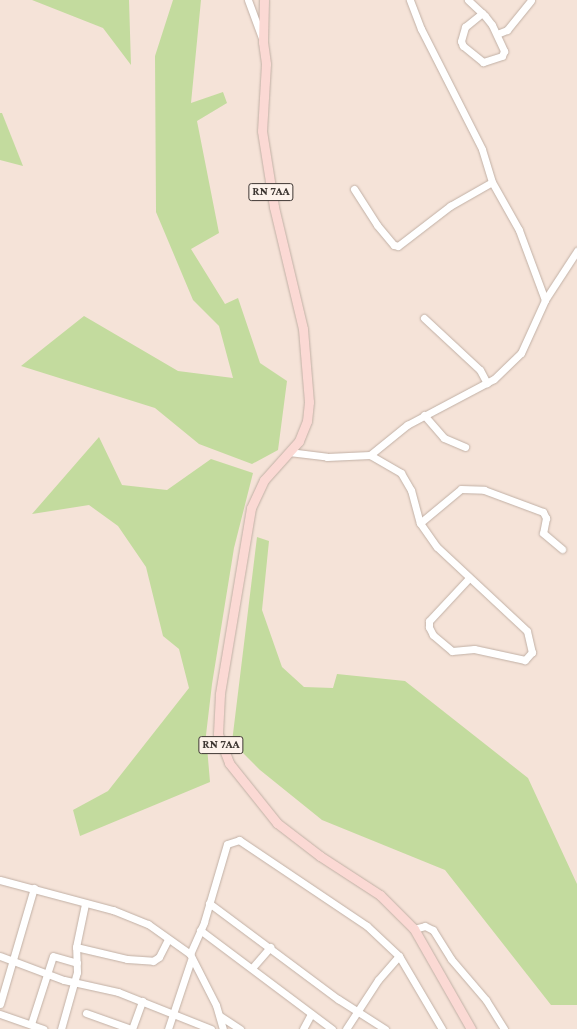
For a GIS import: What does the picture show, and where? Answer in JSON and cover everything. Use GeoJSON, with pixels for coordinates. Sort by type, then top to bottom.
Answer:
{"type":"FeatureCollection","features":[{"type":"Feature","properties":{"kind":"main road","name":"RN 7AA"},"geometry":{"type":"LineString","coordinates":[[264,0],[263,42],[266,64],[262,131],[269,181],[303,329],[309,381],[307,421],[299,440],[264,480],[251,508],[219,698],[218,734],[229,762],[277,823],[320,856],[380,894],[414,929],[471,1029]]}},
{"type":"Feature","properties":{"kind":"street"},"geometry":{"type":"LineString","coordinates":[[248,0],[263,42]]}},
{"type":"Feature","properties":{"kind":"street"},"geometry":{"type":"LineString","coordinates":[[410,0],[421,29],[482,149],[492,182],[519,230],[545,300]]}},
{"type":"Feature","properties":{"kind":"street"},"geometry":{"type":"LineString","coordinates":[[468,0],[482,13],[497,34],[504,51],[502,56],[481,61],[463,46],[463,30],[482,13]]}},
{"type":"Feature","properties":{"kind":"street"},"geometry":{"type":"LineString","coordinates":[[497,34],[507,30],[531,0]]}},
{"type":"Feature","properties":{"kind":"street"},"geometry":{"type":"LineString","coordinates":[[354,189],[377,225],[394,245],[398,246],[450,206],[492,182]]}},
{"type":"Feature","properties":{"kind":"street"},"geometry":{"type":"LineString","coordinates":[[370,455],[381,444],[424,415],[487,383],[521,353],[545,300],[577,251]]}},
{"type":"Feature","properties":{"kind":"street"},"geometry":{"type":"LineString","coordinates":[[424,318],[480,370],[487,383]]}},
{"type":"Feature","properties":{"kind":"street"},"geometry":{"type":"LineString","coordinates":[[424,415],[444,438],[465,447]]}},
{"type":"Feature","properties":{"kind":"street"},"geometry":{"type":"LineString","coordinates":[[289,452],[327,457],[370,455],[392,466],[404,477],[411,490],[420,523],[437,546],[469,578],[488,592],[527,631],[532,652],[525,660],[474,649],[452,651],[433,635],[428,627],[429,621],[469,578]]}},
{"type":"Feature","properties":{"kind":"street"},"geometry":{"type":"LineString","coordinates":[[420,523],[461,489],[479,489],[543,512],[546,518],[543,533],[562,549]]}},
{"type":"Feature","properties":{"kind":"street"},"geometry":{"type":"LineString","coordinates":[[168,1029],[227,844],[239,840],[361,922],[399,956],[442,1029]]}},
{"type":"Feature","properties":{"kind":"street"},"geometry":{"type":"LineString","coordinates":[[0,888],[1,880],[34,888],[133,917],[148,924],[190,957],[220,1016],[223,1029]]}},
{"type":"Feature","properties":{"kind":"street"},"geometry":{"type":"LineString","coordinates":[[0,1004],[34,888]]}},
{"type":"Feature","properties":{"kind":"street"},"geometry":{"type":"LineString","coordinates":[[209,903],[358,1012],[385,1029]]}},
{"type":"Feature","properties":{"kind":"street"},"geometry":{"type":"LineString","coordinates":[[61,1029],[74,982],[77,963],[76,947],[85,904]]}},
{"type":"Feature","properties":{"kind":"street"},"geometry":{"type":"LineString","coordinates":[[414,929],[425,926],[434,930],[451,959],[486,1000],[504,1029]]}},
{"type":"Feature","properties":{"kind":"street"},"geometry":{"type":"LineString","coordinates":[[200,930],[332,1029]]}},
{"type":"Feature","properties":{"kind":"street"},"geometry":{"type":"LineString","coordinates":[[76,947],[127,959],[153,961],[159,958],[168,939]]}},
{"type":"Feature","properties":{"kind":"street"},"geometry":{"type":"LineString","coordinates":[[252,968],[270,947]]}},
{"type":"Feature","properties":{"kind":"street"},"geometry":{"type":"LineString","coordinates":[[0,956],[74,982],[100,987],[142,1001],[202,1027],[211,1029]]}},
{"type":"Feature","properties":{"kind":"street"},"geometry":{"type":"LineString","coordinates":[[31,1024],[46,973],[53,956],[77,963]]}},
{"type":"Feature","properties":{"kind":"street"},"geometry":{"type":"LineString","coordinates":[[346,1029],[378,980],[399,956]]}},
{"type":"Feature","properties":{"kind":"street"},"geometry":{"type":"LineString","coordinates":[[86,1013],[131,1029],[142,1001]]}},
{"type":"Feature","properties":{"kind":"street"},"geometry":{"type":"LineString","coordinates":[[0,1014],[43,1029]]}},
{"type":"Feature","properties":{"kind":"street"},"geometry":{"type":"LineString","coordinates":[[303,1029],[312,1014]]}},
{"type":"Feature","properties":{"kind":"street"},"geometry":{"type":"LineString","coordinates":[[220,1016],[240,1029]]}},
{"type":"Feature","properties":{"kind":"green space"},"geometry":{"type":"Polygon","coordinates":[[[32,0],[129,0],[131,65],[103,28],[32,0]]]}},
{"type":"Feature","properties":{"kind":"green space"},"geometry":{"type":"Polygon","coordinates":[[[173,0],[201,0],[191,103],[223,92],[227,103],[197,121],[219,233],[191,249],[225,304],[238,298],[260,363],[287,381],[278,450],[252,464],[199,444],[155,408],[21,366],[84,316],[178,371],[233,378],[219,326],[193,300],[156,212],[155,56],[173,0]]]}},
{"type":"Feature","properties":{"kind":"green space"},"geometry":{"type":"Polygon","coordinates":[[[0,113],[2,113],[23,166],[0,160],[0,113]]]}},
{"type":"Feature","properties":{"kind":"green space"},"geometry":{"type":"Polygon","coordinates":[[[99,437],[122,485],[167,490],[211,459],[253,473],[234,548],[212,684],[206,735],[210,782],[80,836],[73,810],[108,791],[189,688],[179,649],[163,636],[146,567],[118,526],[89,505],[32,514],[99,437]]]}},
{"type":"Feature","properties":{"kind":"green space"},"geometry":{"type":"Polygon","coordinates":[[[257,537],[269,541],[262,610],[282,667],[304,687],[333,688],[337,674],[405,681],[528,778],[577,884],[577,1005],[551,1005],[445,870],[322,820],[260,770],[232,742],[257,537]]]}}]}
